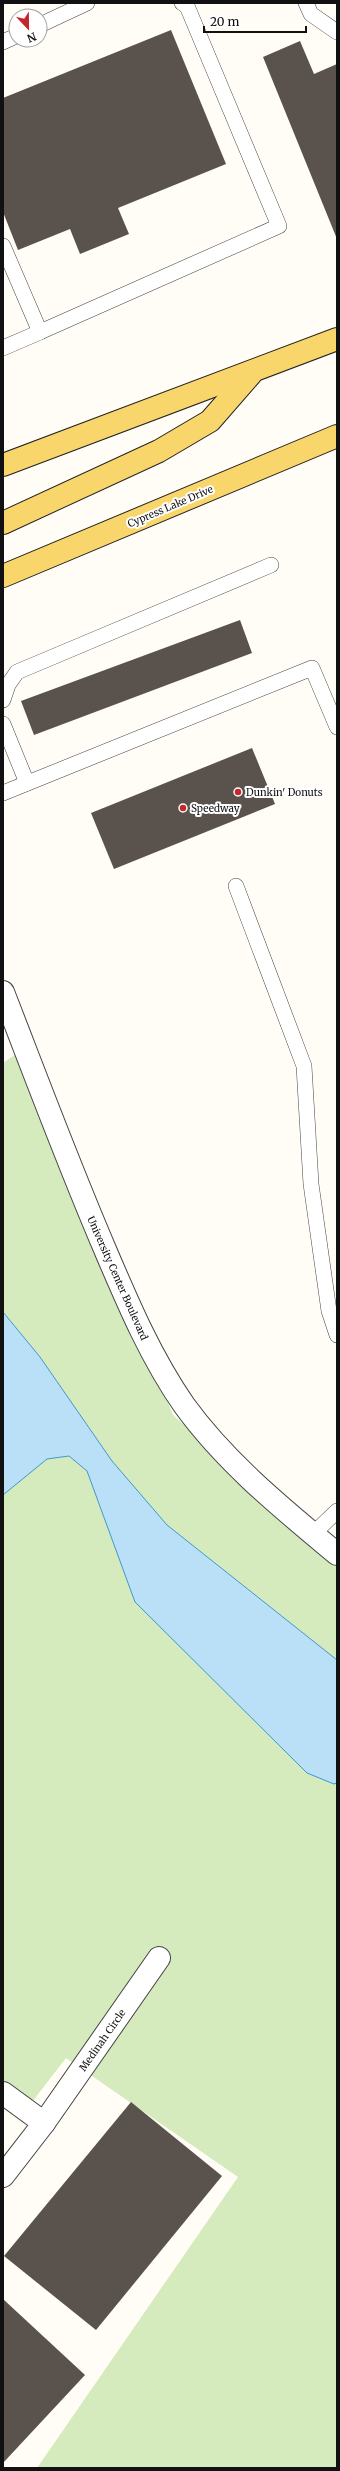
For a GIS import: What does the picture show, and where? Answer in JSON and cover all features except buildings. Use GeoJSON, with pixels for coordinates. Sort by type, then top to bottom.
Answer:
{"type":"FeatureCollection","features":[{"type":"Feature","properties":{"kind":"main road"},"geometry":{"type":"LineString","coordinates":[[3,465],[337,338]]}},
{"type":"Feature","properties":{"kind":"main road"},"geometry":{"type":"LineString","coordinates":[[3,524],[159,451],[210,421],[253,371]]}},
{"type":"Feature","properties":{"kind":"main road","name":"Cypress Lake Drive"},"geometry":{"type":"LineString","coordinates":[[3,576],[337,436]]}},
{"type":"Feature","properties":{"kind":"street","name":"University Center Boulevard"},"geometry":{"type":"LineString","coordinates":[[3,992],[80,1192],[130,1309],[164,1375],[185,1406],[230,1458],[260,1488],[337,1554]]}},
{"type":"Feature","properties":{"kind":"street","name":"Medinah Circle"},"geometry":{"type":"LineString","coordinates":[[3,2176],[44,2123],[159,1958]]}},
{"type":"Feature","properties":{"kind":"street"},"geometry":{"type":"LineString","coordinates":[[3,2093],[44,2123]]}},
{"type":"Feature","properties":{"kind":"lane"},"geometry":{"type":"LineString","coordinates":[[48,21],[87,3]]}},
{"type":"Feature","properties":{"kind":"lane"},"geometry":{"type":"LineString","coordinates":[[3,348],[279,226],[187,6],[182,3]]}},
{"type":"Feature","properties":{"kind":"lane"},"geometry":{"type":"LineString","coordinates":[[306,3],[311,14],[337,32]]}},
{"type":"Feature","properties":{"kind":"lane"},"geometry":{"type":"LineString","coordinates":[[3,246],[40,332]]}},
{"type":"Feature","properties":{"kind":"lane"},"geometry":{"type":"LineString","coordinates":[[3,700],[8,685],[17,672],[271,565]]}},
{"type":"Feature","properties":{"kind":"lane"},"geometry":{"type":"LineString","coordinates":[[3,793],[312,668],[337,727]]}},
{"type":"Feature","properties":{"kind":"lane"},"geometry":{"type":"LineString","coordinates":[[3,724],[27,783]]}},
{"type":"Feature","properties":{"kind":"lane"},"geometry":{"type":"LineString","coordinates":[[236,886],[304,1066],[310,1184],[329,1311],[337,1334]]}},
{"type":"Feature","properties":{"kind":"lane"},"geometry":{"type":"LineString","coordinates":[[313,1534],[337,1511]]}},
{"type":"Feature","properties":{"kind":"green space"},"geometry":{"type":"Polygon","coordinates":[[[26,1047],[173,1415],[337,1561],[337,1660],[167,1525],[112,1461],[40,1357],[3,1312],[3,1063],[26,1047]]]}},
{"type":"Feature","properties":{"kind":"green space"},"geometry":{"type":"Polygon","coordinates":[[[69,1456],[87,1471],[135,1602],[334,1784],[337,1783],[337,2468],[37,2468],[238,2177],[66,2058],[22,2115],[3,2106],[3,1495],[47,1459],[69,1456]]]}},
{"type":"Feature","properties":{"kind":"water"},"geometry":{"type":"Polygon","coordinates":[[[3,1312],[40,1357],[112,1461],[167,1525],[337,1660],[337,1783],[334,1784],[307,1773],[135,1602],[87,1471],[69,1456],[47,1459],[3,1495],[3,1312]]]}},
{"type":"Feature","properties":{"kind":"place","name":"Dunkin' Donuts"},"geometry":{"type":"Point","coordinates":[238,792]}},
{"type":"Feature","properties":{"kind":"place","name":"Speedway"},"geometry":{"type":"Point","coordinates":[183,808]}}]}
